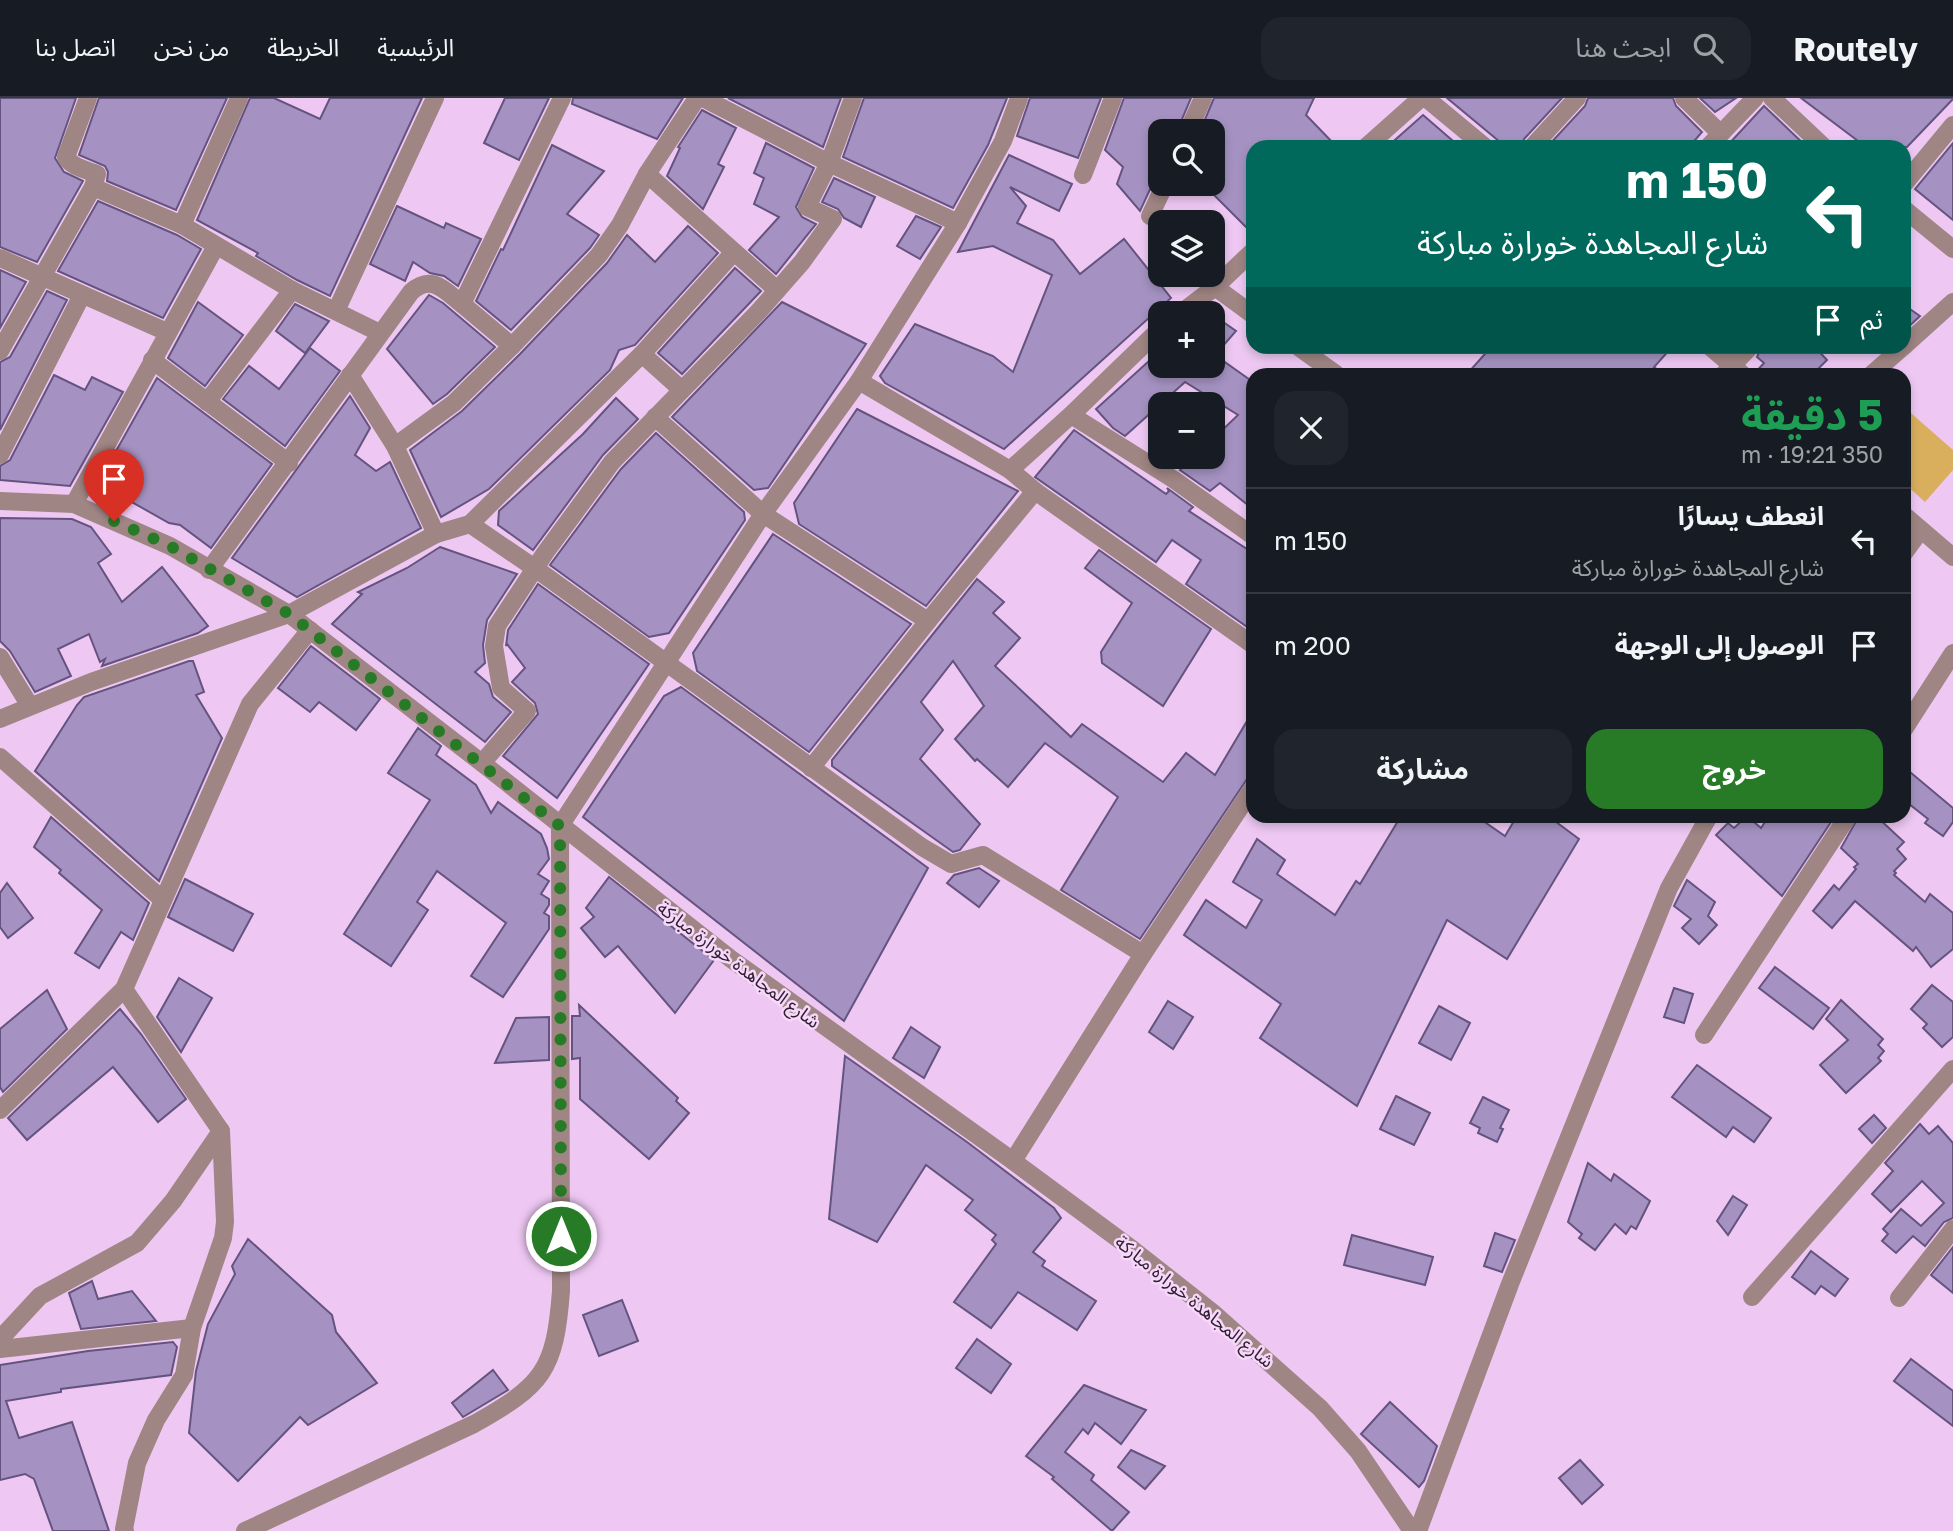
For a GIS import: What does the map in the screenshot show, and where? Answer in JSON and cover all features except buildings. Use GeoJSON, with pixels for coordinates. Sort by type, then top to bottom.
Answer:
{"type":"FeatureCollection","features":[{"type":"Feature","properties":{"kind":"street"},"geometry":{"type":"LineString","coordinates":[[0,351],[93,187],[97,174],[68,161],[66,156],[88,98]]}},
{"type":"Feature","properties":{"kind":"street"},"geometry":{"type":"LineString","coordinates":[[182,225],[239,98]]}},
{"type":"Feature","properties":{"kind":"street"},"geometry":{"type":"LineString","coordinates":[[336,311],[435,98]]}},
{"type":"Feature","properties":{"kind":"street"},"geometry":{"type":"LineString","coordinates":[[462,304],[562,98]]}},
{"type":"Feature","properties":{"kind":"street"},"geometry":{"type":"LineString","coordinates":[[394,446],[454,403],[599,254],[620,225],[647,174],[697,98]]}},
{"type":"Feature","properties":{"kind":"street"},"geometry":{"type":"LineString","coordinates":[[703,98],[829,163],[958,223]]}},
{"type":"Feature","properties":{"kind":"street"},"geometry":{"type":"LineString","coordinates":[[482,763],[527,710],[501,688],[494,646],[497,626],[612,462],[777,290],[802,262],[833,219],[807,206],[829,163],[853,98]]}},
{"type":"Feature","properties":{"kind":"street"},"geometry":{"type":"LineString","coordinates":[[245,1531],[474,1424],[508,1405],[526,1391],[544,1371],[554,1351],[561,1291],[560,826],[763,514],[859,381],[958,223],[1003,141],[1019,98]]}},
{"type":"Feature","properties":{"kind":"street"},"geometry":{"type":"LineString","coordinates":[[1083,175],[1113,98]]}},
{"type":"Feature","properties":{"kind":"street"},"geometry":{"type":"LineString","coordinates":[[1193,119],[1202,98]]}},
{"type":"Feature","properties":{"kind":"street"},"geometry":{"type":"LineString","coordinates":[[1374,140],[1421,98]]}},
{"type":"Feature","properties":{"kind":"street"},"geometry":{"type":"LineString","coordinates":[[1426,98],[1477,140]]}},
{"type":"Feature","properties":{"kind":"street"},"geometry":{"type":"LineString","coordinates":[[1538,140],[1577,98]]}},
{"type":"Feature","properties":{"kind":"street"},"geometry":{"type":"LineString","coordinates":[[1684,98],[1720,133]]}},
{"type":"Feature","properties":{"kind":"street"},"geometry":{"type":"LineString","coordinates":[[1714,140],[1755,98]]}},
{"type":"Feature","properties":{"kind":"street"},"geometry":{"type":"LineString","coordinates":[[1772,98],[1817,140]]}},
{"type":"Feature","properties":{"kind":"street"},"geometry":{"type":"LineString","coordinates":[[1911,176],[1953,125]]}},
{"type":"Feature","properties":{"kind":"street"},"geometry":{"type":"LineString","coordinates":[[647,174],[777,290]]}},
{"type":"Feature","properties":{"kind":"street"},"geometry":{"type":"LineString","coordinates":[[93,187],[182,225],[292,290],[380,333]]}},
{"type":"Feature","properties":{"kind":"street"},"geometry":{"type":"LineString","coordinates":[[1911,215],[1953,249]]}},
{"type":"Feature","properties":{"kind":"street"},"geometry":{"type":"LineString","coordinates":[[74,504],[216,246]]}},
{"type":"Feature","properties":{"kind":"street"},"geometry":{"type":"LineString","coordinates":[[0,719],[91,682],[289,614],[436,534],[470,524],[642,354],[734,251]]}},
{"type":"Feature","properties":{"kind":"street"},"geometry":{"type":"LineString","coordinates":[[0,258],[167,332]]}},
{"type":"Feature","properties":{"kind":"street"},"geometry":{"type":"LineString","coordinates":[[1225,278],[1246,258]]}},
{"type":"Feature","properties":{"kind":"street"},"geometry":{"type":"LineString","coordinates":[[209,570],[289,463],[380,333],[420,284],[438,286],[512,346]]}},
{"type":"Feature","properties":{"kind":"street"},"geometry":{"type":"LineString","coordinates":[[1197,301],[1215,287],[1246,310]]}},
{"type":"Feature","properties":{"kind":"street"},"geometry":{"type":"LineString","coordinates":[[207,402],[292,290]]}},
{"type":"Feature","properties":{"kind":"street"},"geometry":{"type":"LineString","coordinates":[[0,454],[82,295]]}},
{"type":"Feature","properties":{"kind":"street"},"geometry":{"type":"LineString","coordinates":[[1911,340],[1953,302]]}},
{"type":"Feature","properties":{"kind":"street"},"geometry":{"type":"LineString","coordinates":[[1010,470],[1148,341]]}},
{"type":"Feature","properties":{"kind":"street"},"geometry":{"type":"LineString","coordinates":[[642,354],[682,390]]}},
{"type":"Feature","properties":{"kind":"street"},"geometry":{"type":"LineString","coordinates":[[1308,354],[1328,368]]}},
{"type":"Feature","properties":{"kind":"street"},"geometry":{"type":"LineString","coordinates":[[1716,354],[1729,368]]}},
{"type":"Feature","properties":{"kind":"street"},"geometry":{"type":"LineString","coordinates":[[1879,368],[1895,354]]}},
{"type":"Feature","properties":{"kind":"street"},"geometry":{"type":"LineString","coordinates":[[152,360],[289,463]]}},
{"type":"Feature","properties":{"kind":"street"},"geometry":{"type":"LineString","coordinates":[[350,374],[394,446],[436,534]]}},
{"type":"Feature","properties":{"kind":"street"},"geometry":{"type":"LineString","coordinates":[[859,381],[1010,470],[1035,491],[1246,640]]}},
{"type":"Feature","properties":{"kind":"street"},"geometry":{"type":"LineString","coordinates":[[1071,415],[1173,479],[1246,531]]}},
{"type":"Feature","properties":{"kind":"street"},"geometry":{"type":"LineString","coordinates":[[655,417],[763,514],[928,621]]}},
{"type":"Feature","properties":{"kind":"street"},"geometry":{"type":"LineString","coordinates":[[811,768],[1035,491]]}},
{"type":"Feature","properties":{"kind":"street","name":"شارع المجاهدة خورارة مباركة"},"geometry":{"type":"LineString","coordinates":[[0,501],[74,504],[170,546],[289,614],[730,960],[1013,1161],[1132,1249],[1242,1337],[1320,1408],[1358,1451],[1412,1531]]}},
{"type":"Feature","properties":{"kind":"street"},"geometry":{"type":"LineString","coordinates":[[1911,521],[1953,557]]}},
{"type":"Feature","properties":{"kind":"street"},"geometry":{"type":"LineString","coordinates":[[470,524],[922,847],[951,864],[983,855],[1143,954]]}},
{"type":"Feature","properties":{"kind":"street"},"geometry":{"type":"LineString","coordinates":[[1911,544],[1921,530]]}},
{"type":"Feature","properties":{"kind":"street"},"geometry":{"type":"LineString","coordinates":[[0,1110],[124,989],[250,704],[310,630]]}},
{"type":"Feature","properties":{"kind":"street"},"geometry":{"type":"LineString","coordinates":[[1911,718],[1953,653]]}},
{"type":"Feature","properties":{"kind":"street"},"geometry":{"type":"LineString","coordinates":[[0,657],[30,705]]}},
{"type":"Feature","properties":{"kind":"street"},"geometry":{"type":"LineString","coordinates":[[0,757],[163,900]]}},
{"type":"Feature","properties":{"kind":"street"},"geometry":{"type":"LineString","coordinates":[[1013,1161],[1143,954],[1246,800]]}},
{"type":"Feature","properties":{"kind":"street"},"geometry":{"type":"LineString","coordinates":[[1418,1531],[1510,1284],[1664,900],[1705,823]]}},
{"type":"Feature","properties":{"kind":"street"},"geometry":{"type":"LineString","coordinates":[[1704,1035],[1843,823]]}},
{"type":"Feature","properties":{"kind":"street"},"geometry":{"type":"LineString","coordinates":[[124,989],[221,1131],[225,1222],[223,1238],[192,1328],[184,1375],[156,1420],[137,1463],[125,1531]]}},
{"type":"Feature","properties":{"kind":"street"},"geometry":{"type":"LineString","coordinates":[[1752,1297],[1953,1069]]}},
{"type":"Feature","properties":{"kind":"street"},"geometry":{"type":"LineString","coordinates":[[0,1339],[40,1296],[136,1243],[173,1201],[221,1131]]}},
{"type":"Feature","properties":{"kind":"street"},"geometry":{"type":"LineString","coordinates":[[1899,1298],[1953,1229]]}},
{"type":"Feature","properties":{"kind":"street"},"geometry":{"type":"LineString","coordinates":[[0,1349],[192,1328]]}},
{"type":"Feature","properties":{"kind":"shaded area"},"geometry":{"type":"Polygon","coordinates":[[[1911,413],[1953,450],[1953,470],[1925,502],[1911,489],[1911,413]]]}},
{"type":"Feature","properties":{"kind":"route"},"geometry":{"type":"LineString","coordinates":[[114,521],[170,546],[289,614],[560,826],[561,1236]]}}]}
